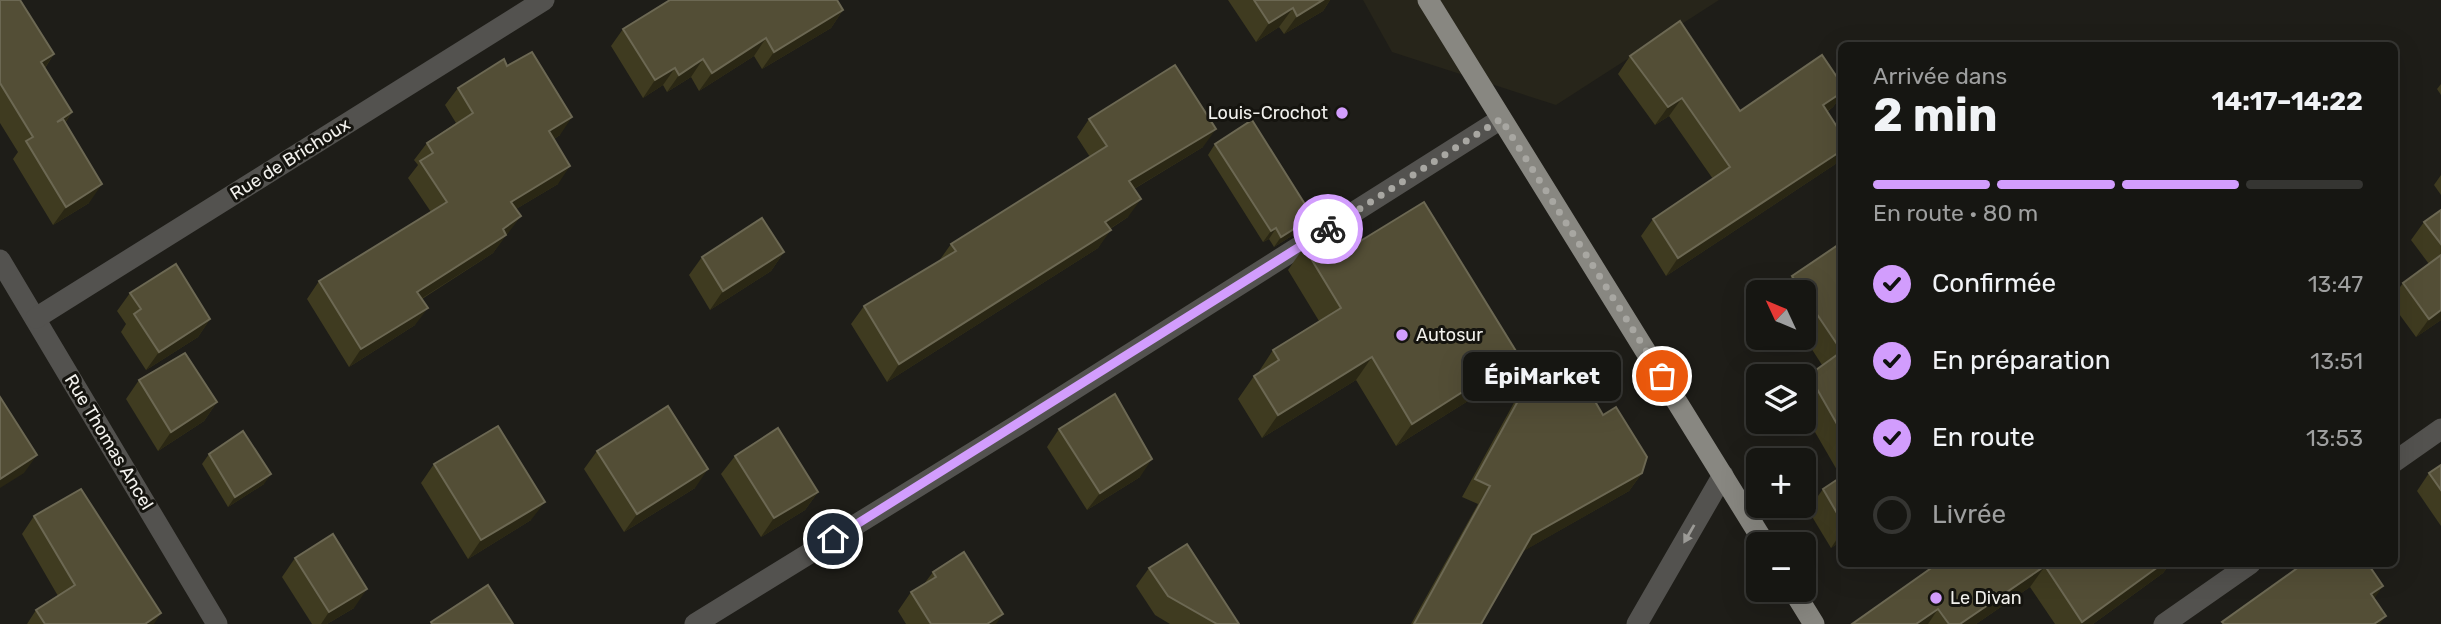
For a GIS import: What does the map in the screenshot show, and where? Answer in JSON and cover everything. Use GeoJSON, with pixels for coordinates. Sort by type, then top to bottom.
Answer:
{"type":"FeatureCollection","features":[{"type":"Feature","properties":{"kind":"main road"},"geometry":{"type":"LineString","coordinates":[[1427,0],[1758,532]]}},
{"type":"Feature","properties":{"kind":"main road"},"geometry":{"type":"LineString","coordinates":[[1800,602],[1814,624]]}},
{"type":"Feature","properties":{"kind":"street","name":"Rue de Brichoux"},"geometry":{"type":"LineString","coordinates":[[36,318],[544,0]]}},
{"type":"Feature","properties":{"kind":"street"},"geometry":{"type":"LineString","coordinates":[[695,624],[1016,426],[1501,119]]}},
{"type":"Feature","properties":{"kind":"street","name":"Rue Thomas Ancel"},"geometry":{"type":"LineString","coordinates":[[0,260],[216,624]]}},
{"type":"Feature","properties":{"kind":"street"},"geometry":{"type":"LineString","coordinates":[[2398,459],[2441,429]]}},
{"type":"Feature","properties":{"kind":"street"},"geometry":{"type":"LineString","coordinates":[[1637,624],[1723,475]]}},
{"type":"Feature","properties":{"kind":"street"},"geometry":{"type":"LineString","coordinates":[[2164,624],[2246,567]]}},
{"type":"Feature","properties":{"kind":"shaded area"},"geometry":{"type":"Polygon","coordinates":[[[1363,0],[1719,0],[1556,105],[1392,52],[1363,0]]]}},
{"type":"Feature","properties":{"kind":"building"},"geometry":{"type":"Polygon","coordinates":[[[0,0],[20,0],[54,54],[41,62],[72,112],[57,122],[63,119],[102,184],[66,207],[26,141],[33,137],[0,83],[0,0]]]}},
{"type":"Feature","properties":{"kind":"building"},"geometry":{"type":"Polygon","coordinates":[[[670,0],[837,0],[843,10],[774,52],[766,38],[712,73],[703,59],[679,75],[675,68],[655,80],[623,29],[670,0]]]}},
{"type":"Feature","properties":{"kind":"building"},"geometry":{"type":"Polygon","coordinates":[[[1254,0],[1323,0],[1297,16],[1293,8],[1269,23],[1254,0]]]}},
{"type":"Feature","properties":{"kind":"building"},"geometry":{"type":"Polygon","coordinates":[[[1680,21],[1740,111],[1822,55],[1838,79],[1838,95],[1823,105],[1838,128],[1838,153],[1678,258],[1653,219],[1730,167],[1682,98],[1668,107],[1630,56],[1680,21]]]}},
{"type":"Feature","properties":{"kind":"building"},"geometry":{"type":"Polygon","coordinates":[[[532,52],[572,117],[549,131],[570,166],[511,202],[521,216],[503,229],[506,235],[417,292],[428,308],[361,349],[319,281],[447,202],[420,161],[433,153],[427,143],[473,113],[458,88],[504,59],[507,66],[532,52]]]}},
{"type":"Feature","properties":{"kind":"building"},"geometry":{"type":"Polygon","coordinates":[[[1175,65],[1216,129],[1129,181],[1141,199],[1105,222],[1111,230],[899,364],[864,306],[956,251],[951,244],[1107,146],[1089,119],[1175,65]]]}},
{"type":"Feature","properties":{"kind":"building"},"geometry":{"type":"Polygon","coordinates":[[[1252,120],[1313,217],[1281,237],[1276,228],[1271,231],[1215,144],[1252,120]]]}},
{"type":"Feature","properties":{"kind":"building","name":"Autosur"},"geometry":{"type":"Polygon","coordinates":[[[1424,202],[1519,356],[1412,424],[1372,357],[1278,415],[1254,376],[1279,360],[1273,350],[1341,308],[1304,247],[1335,227],[1349,248],[1424,202]]]}},
{"type":"Feature","properties":{"kind":"building"},"geometry":{"type":"Polygon","coordinates":[[[2441,210],[2441,244],[2424,222],[2441,210]]]}},
{"type":"Feature","properties":{"kind":"building"},"geometry":{"type":"Polygon","coordinates":[[[762,218],[784,252],[723,291],[702,257],[762,218]]]}},
{"type":"Feature","properties":{"kind":"building"},"geometry":{"type":"Polygon","coordinates":[[[1838,245],[1838,346],[1816,313],[1816,280],[1795,280],[1792,276],[1838,245]]]}},
{"type":"Feature","properties":{"kind":"building"},"geometry":{"type":"Polygon","coordinates":[[[2441,255],[2441,310],[2429,319],[2403,283],[2441,255]]]}},
{"type":"Feature","properties":{"kind":"building"},"geometry":{"type":"Polygon","coordinates":[[[176,264],[210,319],[159,352],[134,314],[141,309],[130,293],[176,264]]]}},
{"type":"Feature","properties":{"kind":"building"},"geometry":{"type":"Polygon","coordinates":[[[185,353],[217,402],[171,432],[139,380],[185,353]]]}},
{"type":"Feature","properties":{"kind":"building"},"geometry":{"type":"Polygon","coordinates":[[[1838,354],[1838,426],[1816,387],[1816,370],[1838,354]]]}},
{"type":"Feature","properties":{"kind":"building"},"geometry":{"type":"Polygon","coordinates":[[[1529,381],[1537,394],[1555,383],[1564,396],[1585,384],[1603,415],[1616,407],[1647,457],[1642,473],[1532,535],[1481,624],[1414,624],[1490,486],[1475,479],[1529,381]]]}},
{"type":"Feature","properties":{"kind":"building"},"geometry":{"type":"Polygon","coordinates":[[[1115,394],[1152,459],[1100,493],[1059,429],[1115,394]]]}},
{"type":"Feature","properties":{"kind":"building"},"geometry":{"type":"Polygon","coordinates":[[[0,397],[37,455],[0,479],[0,397]]]}},
{"type":"Feature","properties":{"kind":"building"},"geometry":{"type":"Polygon","coordinates":[[[668,406],[708,469],[637,514],[597,451],[668,406]]]}},
{"type":"Feature","properties":{"kind":"building"},"geometry":{"type":"Polygon","coordinates":[[[498,426],[545,502],[481,540],[434,464],[498,426]]]}},
{"type":"Feature","properties":{"kind":"building"},"geometry":{"type":"Polygon","coordinates":[[[778,428],[818,492],[774,518],[735,456],[778,428]]]}},
{"type":"Feature","properties":{"kind":"building"},"geometry":{"type":"Polygon","coordinates":[[[243,431],[271,474],[235,497],[209,454],[243,431]]]}},
{"type":"Feature","properties":{"kind":"building"},"geometry":{"type":"Polygon","coordinates":[[[2441,465],[2441,490],[2429,473],[2441,465]]]}},
{"type":"Feature","properties":{"kind":"building"},"geometry":{"type":"Polygon","coordinates":[[[1838,479],[1838,515],[1823,489],[1838,479]]]}},
{"type":"Feature","properties":{"kind":"building"},"geometry":{"type":"Polygon","coordinates":[[[81,489],[161,613],[145,624],[45,624],[36,610],[75,585],[34,516],[81,489]]]}},
{"type":"Feature","properties":{"kind":"building"},"geometry":{"type":"Polygon","coordinates":[[[333,534],[367,589],[329,612],[295,558],[333,534]]]}},
{"type":"Feature","properties":{"kind":"building"},"geometry":{"type":"Polygon","coordinates":[[[1187,544],[1239,624],[1217,624],[1168,596],[1149,568],[1187,544]]]}},
{"type":"Feature","properties":{"kind":"building"},"geometry":{"type":"Polygon","coordinates":[[[964,552],[1003,614],[987,624],[931,624],[911,592],[936,577],[933,572],[964,552]]]}},
{"type":"Feature","properties":{"kind":"building"},"geometry":{"type":"Polygon","coordinates":[[[1933,567],[2044,567],[1960,624],[1949,624],[1938,609],[1916,624],[1852,624],[1933,567]]]}},
{"type":"Feature","properties":{"kind":"building"},"geometry":{"type":"Polygon","coordinates":[[[2046,567],[2158,567],[2082,622],[2046,567]]]}},
{"type":"Feature","properties":{"kind":"building"},"geometry":{"type":"Polygon","coordinates":[[[2299,567],[2370,567],[2383,586],[2371,594],[2386,616],[2374,624],[2222,622],[2299,567]]]}},
{"type":"Feature","properties":{"kind":"building"},"geometry":{"type":"Polygon","coordinates":[[[488,585],[513,624],[432,624],[431,622],[488,585]]]}},
{"type":"Feature","properties":{"kind":"way so far"},"geometry":{"type":"LineString","coordinates":[[1328,229],[1501,119],[1662,376]]}},
{"type":"Feature","properties":{"kind":"place","name":"Louis-Crochot"},"geometry":{"type":"Point","coordinates":[1342,113]}},
{"type":"Feature","properties":{"kind":"place","name":"Autosur"},"geometry":{"type":"Point","coordinates":[1402,335]}},
{"type":"Feature","properties":{"kind":"place","name":"ÉpiMarket"},"geometry":{"type":"Point","coordinates":[1662,376]}},
{"type":"Feature","properties":{"kind":"place","name":"Le Divan"},"geometry":{"type":"Point","coordinates":[1936,598]}},
{"type":"Feature","properties":{"kind":"route"},"geometry":{"type":"LineString","coordinates":[[833,539],[1328,229]]}}]}
